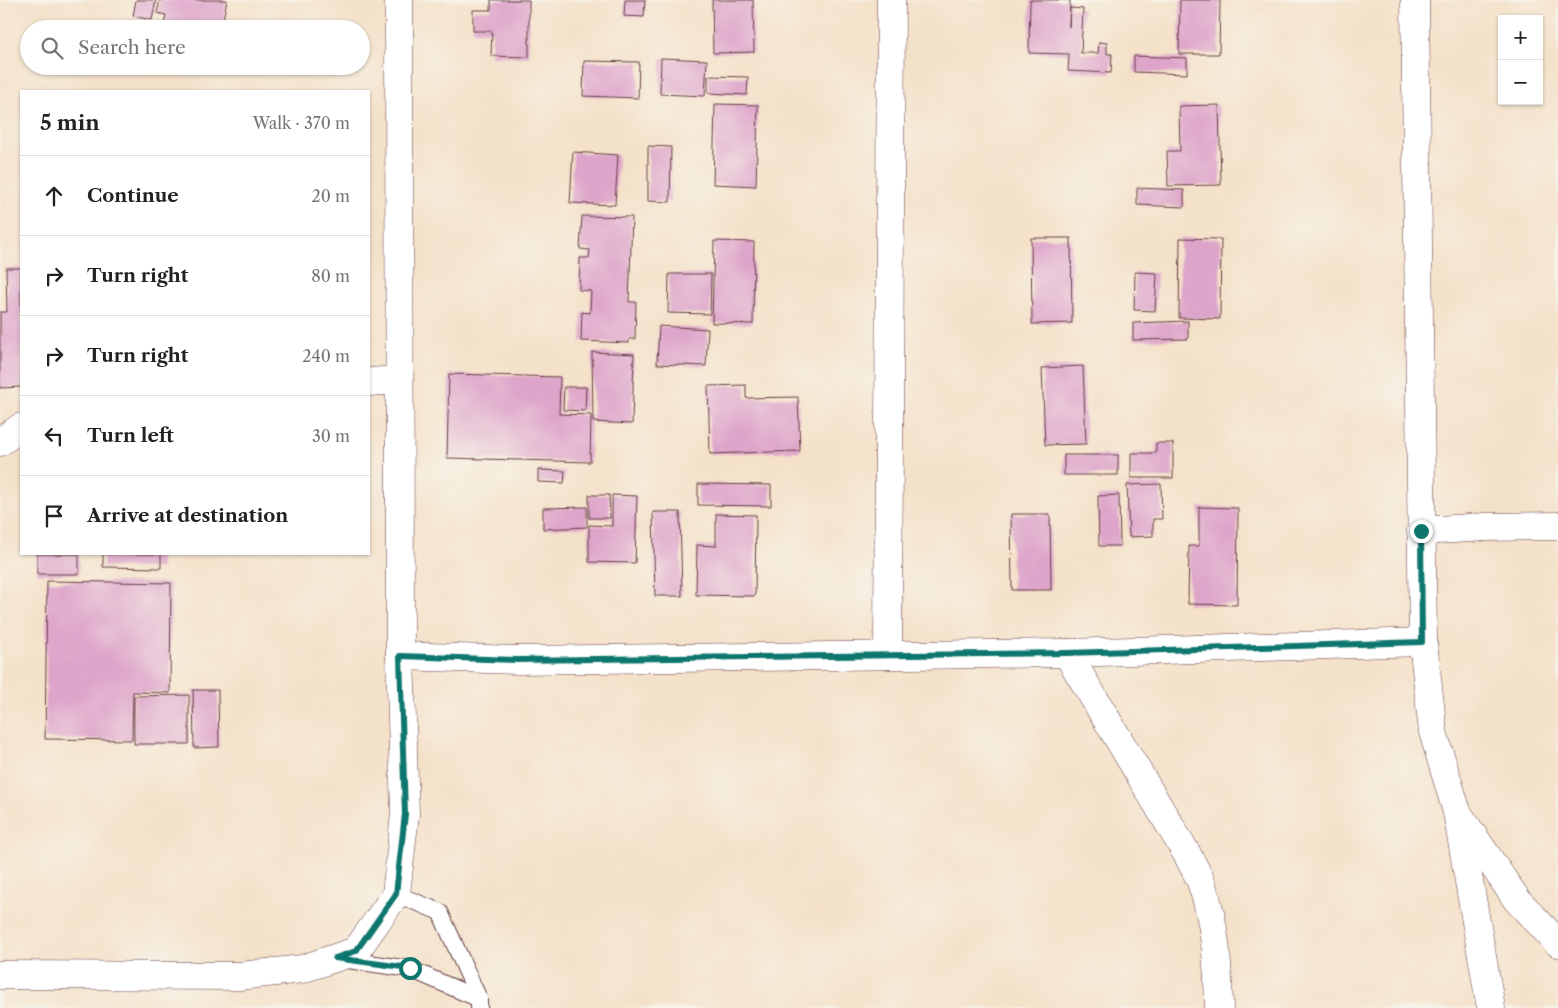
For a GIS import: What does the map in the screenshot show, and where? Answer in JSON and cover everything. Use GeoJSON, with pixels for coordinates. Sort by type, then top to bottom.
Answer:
{"type":"FeatureCollection","features":[{"type":"Feature","properties":{"kind":"street"},"geometry":{"type":"LineString","coordinates":[[0,975],[240,976],[302,970],[356,951],[396,894],[405,814],[400,656],[399,0]]}},
{"type":"Feature","properties":{"kind":"street"},"geometry":{"type":"LineString","coordinates":[[888,655],[891,0]]}},
{"type":"Feature","properties":{"kind":"street"},"geometry":{"type":"LineString","coordinates":[[1415,0],[1422,642],[1433,732],[1457,812],[1490,1008]]}},
{"type":"Feature","properties":{"kind":"street"},"geometry":{"type":"LineString","coordinates":[[370,382],[399,380]]}},
{"type":"Feature","properties":{"kind":"street"},"geometry":{"type":"LineString","coordinates":[[0,442],[20,428]]}},
{"type":"Feature","properties":{"kind":"street"},"geometry":{"type":"LineString","coordinates":[[1421,531],[1486,527],[1558,526]]}},
{"type":"Feature","properties":{"kind":"street"},"geometry":{"type":"LineString","coordinates":[[400,656],[517,660],[1067,653],[1422,642]]}},
{"type":"Feature","properties":{"kind":"street"},"geometry":{"type":"LineString","coordinates":[[1067,653],[1187,854],[1202,885],[1218,968],[1219,1008]]}},
{"type":"Feature","properties":{"kind":"street"},"geometry":{"type":"LineString","coordinates":[[1457,812],[1517,900],[1558,943]]}},
{"type":"Feature","properties":{"kind":"lane"},"geometry":{"type":"LineString","coordinates":[[396,894],[440,912],[479,1004]]}},
{"type":"Feature","properties":{"kind":"lane"},"geometry":{"type":"LineString","coordinates":[[335,958],[410,968],[479,1004]]}},
{"type":"Feature","properties":{"kind":"building"},"geometry":{"type":"Polygon","coordinates":[[[136,0],[156,0],[152,20],[133,16],[136,0]]]}},
{"type":"Feature","properties":{"kind":"building"},"geometry":{"type":"Polygon","coordinates":[[[160,0],[227,0],[223,20],[165,20],[166,15],[157,13],[160,0]]]}},
{"type":"Feature","properties":{"kind":"building"},"geometry":{"type":"Polygon","coordinates":[[[491,0],[529,0],[529,57],[491,56],[492,31],[473,31],[473,10],[491,10],[491,0]]]}},
{"type":"Feature","properties":{"kind":"building"},"geometry":{"type":"Polygon","coordinates":[[[625,0],[645,0],[644,17],[624,16],[625,0]]]}},
{"type":"Feature","properties":{"kind":"building"},"geometry":{"type":"Polygon","coordinates":[[[712,0],[753,0],[754,52],[713,53],[712,0]]]}},
{"type":"Feature","properties":{"kind":"building"},"geometry":{"type":"Polygon","coordinates":[[[1030,0],[1070,0],[1069,27],[1070,8],[1083,9],[1081,53],[1098,53],[1099,42],[1107,43],[1107,54],[1112,54],[1111,73],[1068,71],[1069,54],[1029,53],[1030,0]]]}},
{"type":"Feature","properties":{"kind":"building"},"geometry":{"type":"Polygon","coordinates":[[[1180,0],[1220,0],[1219,54],[1179,54],[1180,0]]]}},
{"type":"Feature","properties":{"kind":"building"},"geometry":{"type":"Polygon","coordinates":[[[1134,56],[1187,58],[1187,74],[1134,72],[1134,56]]]}},
{"type":"Feature","properties":{"kind":"building"},"geometry":{"type":"Polygon","coordinates":[[[661,58],[707,60],[705,96],[660,94],[661,58]]]}},
{"type":"Feature","properties":{"kind":"building"},"geometry":{"type":"Polygon","coordinates":[[[584,61],[639,62],[638,98],[583,96],[584,61]]]}},
{"type":"Feature","properties":{"kind":"building"},"geometry":{"type":"Polygon","coordinates":[[[708,76],[748,77],[747,95],[708,93],[708,76]]]}},
{"type":"Feature","properties":{"kind":"building"},"geometry":{"type":"Polygon","coordinates":[[[715,104],[758,105],[756,186],[713,184],[715,104]]]}},
{"type":"Feature","properties":{"kind":"building"},"geometry":{"type":"Polygon","coordinates":[[[1219,105],[1221,185],[1168,186],[1167,151],[1180,151],[1179,106],[1219,105]]]}},
{"type":"Feature","properties":{"kind":"building"},"geometry":{"type":"Polygon","coordinates":[[[648,146],[671,147],[670,202],[648,201],[648,146]]]}},
{"type":"Feature","properties":{"kind":"building"},"geometry":{"type":"Polygon","coordinates":[[[573,152],[618,155],[615,205],[570,203],[573,152]]]}},
{"type":"Feature","properties":{"kind":"building"},"geometry":{"type":"Polygon","coordinates":[[[1137,188],[1184,190],[1184,207],[1137,205],[1137,188]]]}},
{"type":"Feature","properties":{"kind":"building"},"geometry":{"type":"Polygon","coordinates":[[[582,216],[632,217],[629,302],[636,302],[635,339],[629,339],[629,343],[581,341],[582,312],[590,313],[591,291],[579,290],[580,258],[589,258],[590,250],[580,249],[582,216]]]}},
{"type":"Feature","properties":{"kind":"building"},"geometry":{"type":"Polygon","coordinates":[[[1031,238],[1071,238],[1072,323],[1032,324],[1031,238]]]}},
{"type":"Feature","properties":{"kind":"building"},"geometry":{"type":"Polygon","coordinates":[[[1180,238],[1221,239],[1220,319],[1179,318],[1180,238]]]}},
{"type":"Feature","properties":{"kind":"building"},"geometry":{"type":"Polygon","coordinates":[[[714,241],[754,242],[753,324],[712,323],[714,241]]]}},
{"type":"Feature","properties":{"kind":"building"},"geometry":{"type":"Polygon","coordinates":[[[6,268],[20,268],[20,387],[0,388],[0,312],[7,312],[6,268]]]}},
{"type":"Feature","properties":{"kind":"building"},"geometry":{"type":"Polygon","coordinates":[[[1135,272],[1157,273],[1155,311],[1134,310],[1135,272]]]}},
{"type":"Feature","properties":{"kind":"building"},"geometry":{"type":"Polygon","coordinates":[[[669,274],[711,274],[710,314],[668,313],[669,274]]]}},
{"type":"Feature","properties":{"kind":"building"},"geometry":{"type":"Polygon","coordinates":[[[1188,321],[1188,339],[1133,340],[1133,323],[1188,321]]]}},
{"type":"Feature","properties":{"kind":"building"},"geometry":{"type":"Polygon","coordinates":[[[659,326],[708,329],[706,366],[657,364],[659,326]]]}},
{"type":"Feature","properties":{"kind":"building"},"geometry":{"type":"Polygon","coordinates":[[[592,352],[634,354],[632,424],[593,422],[592,352]]]}},
{"type":"Feature","properties":{"kind":"building"},"geometry":{"type":"Polygon","coordinates":[[[1083,366],[1086,444],[1045,445],[1042,368],[1083,366]]]}},
{"type":"Feature","properties":{"kind":"building"},"geometry":{"type":"Polygon","coordinates":[[[449,374],[560,377],[559,414],[591,415],[590,462],[447,458],[449,374]]]}},
{"type":"Feature","properties":{"kind":"building"},"geometry":{"type":"Polygon","coordinates":[[[746,385],[746,398],[798,397],[800,451],[710,454],[708,386],[746,385]]]}},
{"type":"Feature","properties":{"kind":"building"},"geometry":{"type":"Polygon","coordinates":[[[564,387],[586,387],[585,411],[563,410],[564,387]]]}},
{"type":"Feature","properties":{"kind":"building"},"geometry":{"type":"Polygon","coordinates":[[[1156,443],[1173,443],[1173,478],[1131,478],[1131,453],[1156,453],[1156,443]]]}},
{"type":"Feature","properties":{"kind":"building"},"geometry":{"type":"Polygon","coordinates":[[[1064,455],[1118,455],[1118,475],[1064,475],[1064,455]]]}},
{"type":"Feature","properties":{"kind":"building"},"geometry":{"type":"Polygon","coordinates":[[[538,470],[565,471],[564,483],[538,482],[538,470]]]}},
{"type":"Feature","properties":{"kind":"building"},"geometry":{"type":"Polygon","coordinates":[[[698,484],[771,485],[771,506],[698,505],[698,484]]]}},
{"type":"Feature","properties":{"kind":"building"},"geometry":{"type":"Polygon","coordinates":[[[1161,484],[1162,519],[1153,519],[1153,536],[1129,537],[1127,485],[1161,484]]]}},
{"type":"Feature","properties":{"kind":"building"},"geometry":{"type":"Polygon","coordinates":[[[589,495],[609,495],[610,518],[589,518],[589,495]]]}},
{"type":"Feature","properties":{"kind":"building"},"geometry":{"type":"Polygon","coordinates":[[[612,495],[637,496],[635,563],[589,562],[589,525],[612,526],[612,495]]]}},
{"type":"Feature","properties":{"kind":"building"},"geometry":{"type":"Polygon","coordinates":[[[1119,495],[1120,546],[1099,546],[1098,496],[1119,495]]]}},
{"type":"Feature","properties":{"kind":"building"},"geometry":{"type":"Polygon","coordinates":[[[587,507],[587,527],[543,529],[543,508],[587,507]]]}},
{"type":"Feature","properties":{"kind":"building"},"geometry":{"type":"Polygon","coordinates":[[[1199,507],[1238,508],[1237,605],[1188,604],[1189,546],[1199,546],[1199,507]]]}},
{"type":"Feature","properties":{"kind":"building"},"geometry":{"type":"Polygon","coordinates":[[[653,512],[680,512],[682,596],[655,596],[653,512]]]}},
{"type":"Feature","properties":{"kind":"building"},"geometry":{"type":"Polygon","coordinates":[[[716,514],[756,515],[755,596],[696,595],[697,545],[716,546],[716,514]]]}},
{"type":"Feature","properties":{"kind":"building"},"geometry":{"type":"Polygon","coordinates":[[[1011,514],[1050,514],[1051,590],[1012,590],[1011,514]]]}},
{"type":"Feature","properties":{"kind":"building"},"geometry":{"type":"Polygon","coordinates":[[[37,555],[79,555],[79,574],[37,574],[37,555]]]}},
{"type":"Feature","properties":{"kind":"building"},"geometry":{"type":"Polygon","coordinates":[[[103,555],[161,555],[161,568],[103,567],[103,555]]]}},
{"type":"Feature","properties":{"kind":"building"},"geometry":{"type":"Polygon","coordinates":[[[47,581],[171,583],[170,693],[133,692],[132,740],[45,739],[47,581]]]}},
{"type":"Feature","properties":{"kind":"building"},"geometry":{"type":"Polygon","coordinates":[[[193,690],[218,690],[219,747],[194,748],[193,690]]]}},
{"type":"Feature","properties":{"kind":"building"},"geometry":{"type":"Polygon","coordinates":[[[189,695],[189,744],[134,744],[134,696],[189,695]]]}},
{"type":"Feature","properties":{"kind":"route"},"geometry":{"type":"LineString","coordinates":[[410,968],[335,958],[356,951],[396,894],[405,814],[400,656],[517,660],[1067,653],[1422,642],[1421,531]]}}]}
